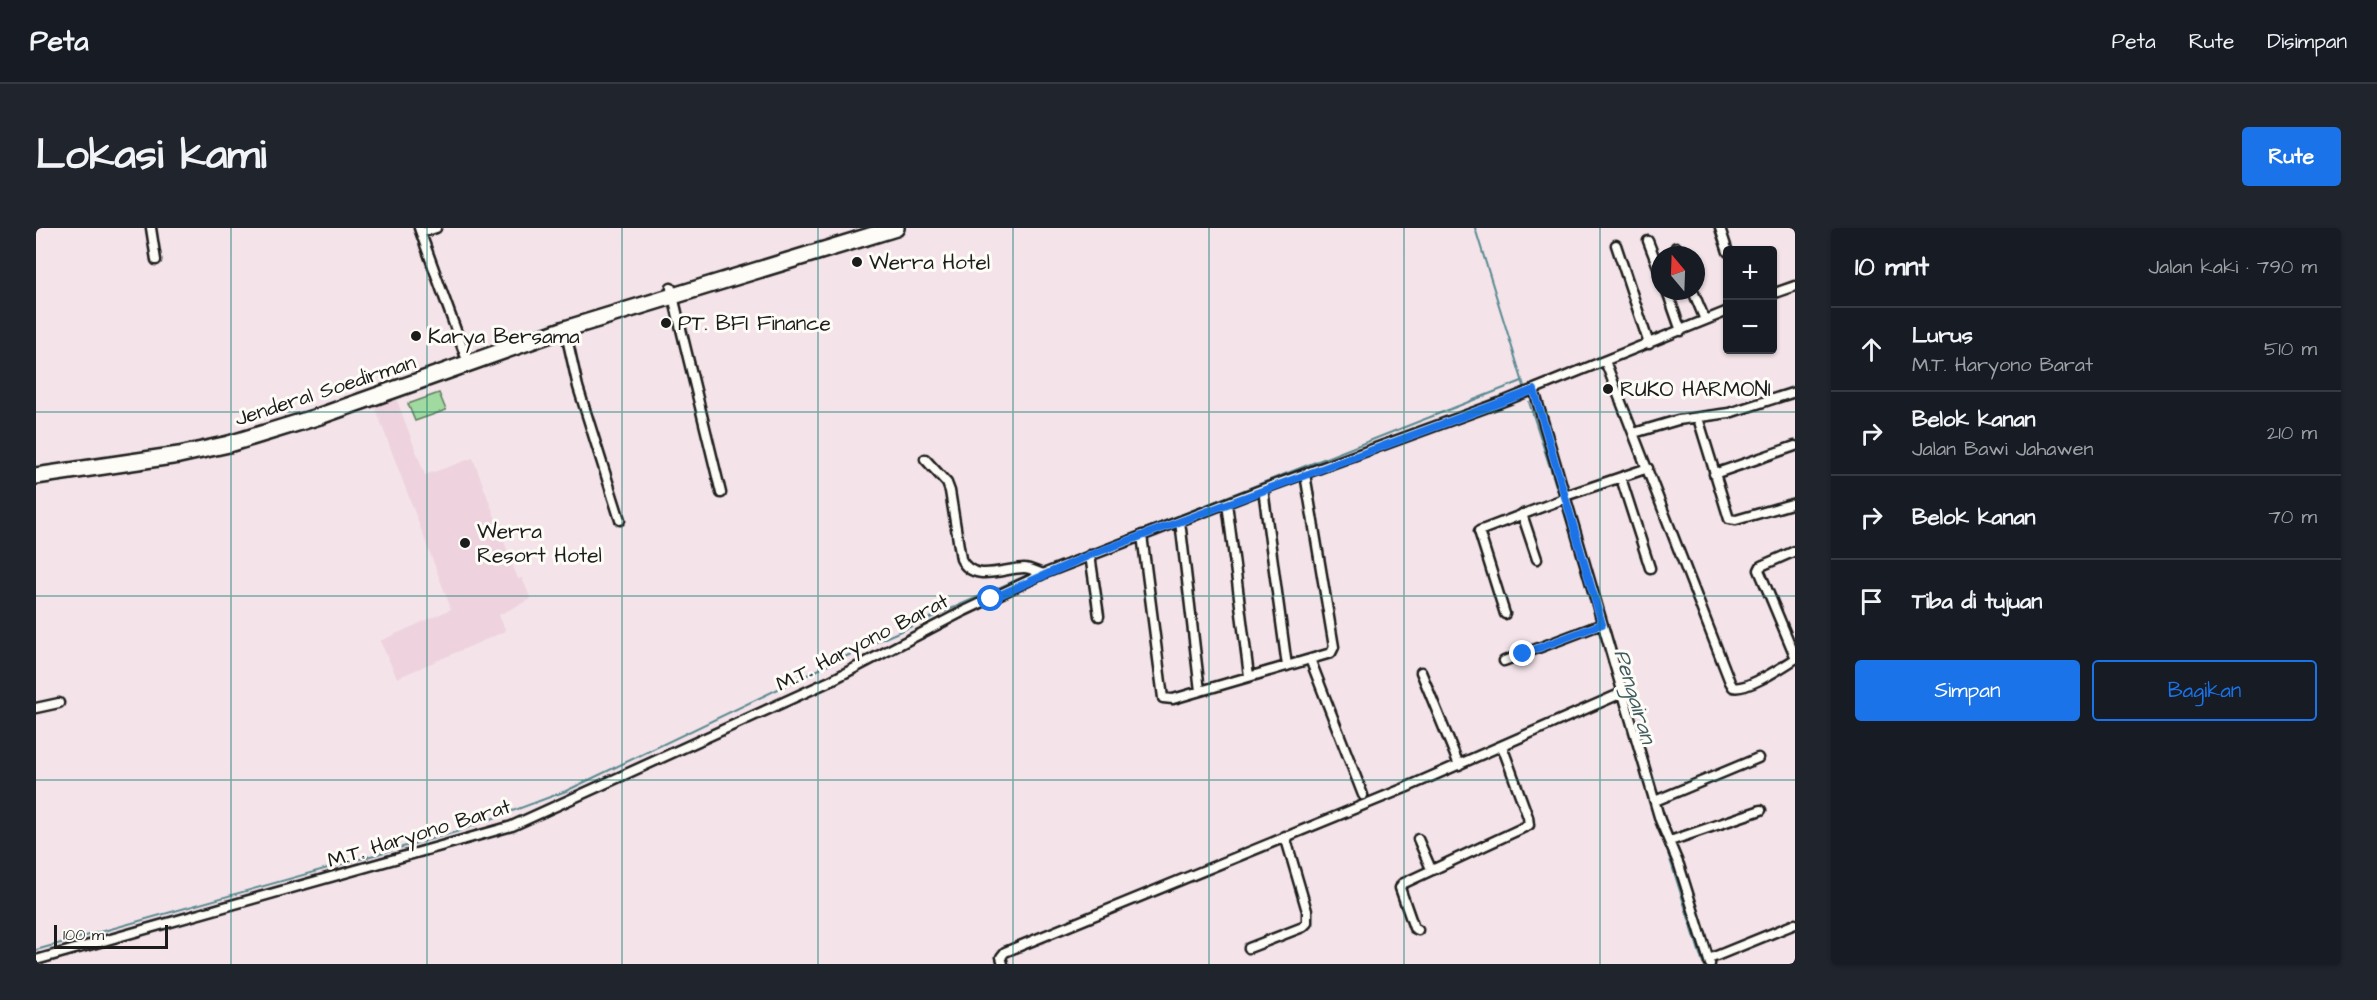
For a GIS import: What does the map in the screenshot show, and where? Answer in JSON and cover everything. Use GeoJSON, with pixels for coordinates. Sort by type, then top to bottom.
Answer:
{"type":"FeatureCollection","features":[{"type":"Feature","properties":{"kind":"highway","name":"Jenderal Soedirman"},"geometry":{"type":"LineString","coordinates":[[36,476],[229,444],[320,416],[671,292],[867,228]]}},
{"type":"Feature","properties":{"kind":"highway","name":"Jenderal Soedirman"},"geometry":{"type":"LineString","coordinates":[[36,468],[131,455],[227,436],[317,408],[561,321],[896,228]]}},
{"type":"Feature","properties":{"kind":"street"},"geometry":{"type":"LineString","coordinates":[[151,228],[156,260]]}},
{"type":"Feature","properties":{"kind":"street"},"geometry":{"type":"LineString","coordinates":[[435,228],[420,231],[465,355]]}},
{"type":"Feature","properties":{"kind":"street"},"geometry":{"type":"LineString","coordinates":[[1720,228],[1726,246]]}},
{"type":"Feature","properties":{"kind":"street"},"geometry":{"type":"LineString","coordinates":[[1648,241],[1651,249]]}},
{"type":"Feature","properties":{"kind":"street"},"geometry":{"type":"LineString","coordinates":[[1616,245],[1649,344]]}},
{"type":"Feature","properties":{"kind":"street"},"geometry":{"type":"LineString","coordinates":[[1777,293],[1795,286]]}},
{"type":"Feature","properties":{"kind":"street"},"geometry":{"type":"LineString","coordinates":[[671,292],[721,494]]}},
{"type":"Feature","properties":{"kind":"street"},"geometry":{"type":"LineString","coordinates":[[1670,300],[1681,331]]}},
{"type":"Feature","properties":{"kind":"street"},"geometry":{"type":"LineString","coordinates":[[1697,300],[1705,320]]}},
{"type":"Feature","properties":{"kind":"street","name":"M.T. Haryono Barat"},"geometry":{"type":"LineString","coordinates":[[36,960],[512,826],[828,682],[962,612],[1043,574],[1263,489],[1534,390],[1723,313]]}},
{"type":"Feature","properties":{"kind":"street"},"geometry":{"type":"LineString","coordinates":[[565,329],[578,387],[620,520]]}},
{"type":"Feature","properties":{"kind":"street"},"geometry":{"type":"LineString","coordinates":[[1605,361],[1733,687],[1747,685],[1795,658],[1759,570],[1761,566],[1795,551]]}},
{"type":"Feature","properties":{"kind":"street"},"geometry":{"type":"LineString","coordinates":[[1534,390],[1660,820],[1670,841],[1710,962],[1795,924]]}},
{"type":"Feature","properties":{"kind":"street"},"geometry":{"type":"LineString","coordinates":[[1634,434],[1678,420],[1730,413],[1795,392]]}},
{"type":"Feature","properties":{"kind":"street"},"geometry":{"type":"LineString","coordinates":[[1698,418],[1727,515],[1733,521],[1795,503]]}},
{"type":"Feature","properties":{"kind":"street"},"geometry":{"type":"LineString","coordinates":[[1714,474],[1795,446]]}},
{"type":"Feature","properties":{"kind":"street"},"geometry":{"type":"LineString","coordinates":[[925,459],[947,483],[961,559],[967,568],[973,572],[1004,572],[1026,568],[1043,574]]}},
{"type":"Feature","properties":{"kind":"street"},"geometry":{"type":"LineString","coordinates":[[1505,614],[1479,531],[1565,497],[1648,468]]}},
{"type":"Feature","properties":{"kind":"street"},"geometry":{"type":"LineString","coordinates":[[1142,535],[1161,693],[1167,700],[1331,653],[1334,647],[1305,474]]}},
{"type":"Feature","properties":{"kind":"street"},"geometry":{"type":"LineString","coordinates":[[1621,478],[1650,568]]}},
{"type":"Feature","properties":{"kind":"street"},"geometry":{"type":"LineString","coordinates":[[1263,489],[1287,666]]}},
{"type":"Feature","properties":{"kind":"street"},"geometry":{"type":"LineString","coordinates":[[1227,503],[1249,676]]}},
{"type":"Feature","properties":{"kind":"street"},"geometry":{"type":"LineString","coordinates":[[1522,514],[1538,559]]}},
{"type":"Feature","properties":{"kind":"street"},"geometry":{"type":"LineString","coordinates":[[1180,521],[1200,691]]}},
{"type":"Feature","properties":{"kind":"street"},"geometry":{"type":"LineString","coordinates":[[1090,555],[1099,616]]}},
{"type":"Feature","properties":{"kind":"street"},"geometry":{"type":"LineString","coordinates":[[1504,662],[1602,624]]}},
{"type":"Feature","properties":{"kind":"street"},"geometry":{"type":"LineString","coordinates":[[1310,659],[1363,795]]}},
{"type":"Feature","properties":{"kind":"street"},"geometry":{"type":"LineString","coordinates":[[1421,672],[1460,765]]}},
{"type":"Feature","properties":{"kind":"street"},"geometry":{"type":"LineString","coordinates":[[1003,964],[1001,957],[1005,952],[1460,765],[1622,693]]}},
{"type":"Feature","properties":{"kind":"street"},"geometry":{"type":"LineString","coordinates":[[36,708],[59,703]]}},
{"type":"Feature","properties":{"kind":"street"},"geometry":{"type":"LineString","coordinates":[[1418,930],[1414,928],[1400,888],[1402,884],[1529,825],[1502,746]]}},
{"type":"Feature","properties":{"kind":"street"},"geometry":{"type":"LineString","coordinates":[[1655,801],[1758,758]]}},
{"type":"Feature","properties":{"kind":"street"},"geometry":{"type":"LineString","coordinates":[[1670,841],[1761,810]]}},
{"type":"Feature","properties":{"kind":"street"},"geometry":{"type":"LineString","coordinates":[[1249,948],[1303,927],[1307,923],[1307,911],[1285,836]]}},
{"type":"Feature","properties":{"kind":"street"},"geometry":{"type":"LineString","coordinates":[[1418,839],[1431,869]]}},
{"type":"Feature","properties":{"kind":"shaded area","name":"Werra Resort Hotel"},"geometry":{"type":"Polygon","coordinates":[[[395,395],[425,475],[473,458],[518,579],[522,578],[531,599],[499,615],[506,631],[397,678],[380,641],[451,609],[373,402],[395,395]]]}},
{"type":"Feature","properties":{"kind":"green space"},"geometry":{"type":"Polygon","coordinates":[[[439,393],[446,410],[415,421],[408,404],[439,393]]]}},
{"type":"Feature","properties":{"kind":"waterway"},"geometry":{"type":"LineString","coordinates":[[1475,228],[1524,386]]}},
{"type":"Feature","properties":{"kind":"waterway"},"geometry":{"type":"LineString","coordinates":[[1040,570],[1522,381]]}},
{"type":"Feature","properties":{"kind":"waterway","name":"Pengairan"},"geometry":{"type":"LineString","coordinates":[[1529,402],[1583,570]]}},
{"type":"Feature","properties":{"kind":"waterway"},"geometry":{"type":"LineString","coordinates":[[36,950],[456,832],[566,791],[878,641],[1032,573]]}},
{"type":"Feature","properties":{"kind":"waterway","name":"Pengairan"},"geometry":{"type":"LineString","coordinates":[[1663,837],[1703,964]]}},
{"type":"Feature","properties":{"kind":"place","name":"Werra Hotel"},"geometry":{"type":"Point","coordinates":[857,262]}},
{"type":"Feature","properties":{"kind":"place","name":"PT. BFI Finance"},"geometry":{"type":"Point","coordinates":[666,323]}},
{"type":"Feature","properties":{"kind":"place","name":"Karya Bersama"},"geometry":{"type":"Point","coordinates":[416,336]}},
{"type":"Feature","properties":{"kind":"place","name":"RUKO HARMONI"},"geometry":{"type":"Point","coordinates":[1608,389]}},
{"type":"Feature","properties":{"kind":"place","name":"Werra Resort Hotel"},"geometry":{"type":"Point","coordinates":[465,543]}},
{"type":"Feature","properties":{"kind":"route"},"geometry":{"type":"LineString","coordinates":[[991,599],[1090,555],[1355,454],[1534,390],[1602,624],[1523,654]]}}]}
